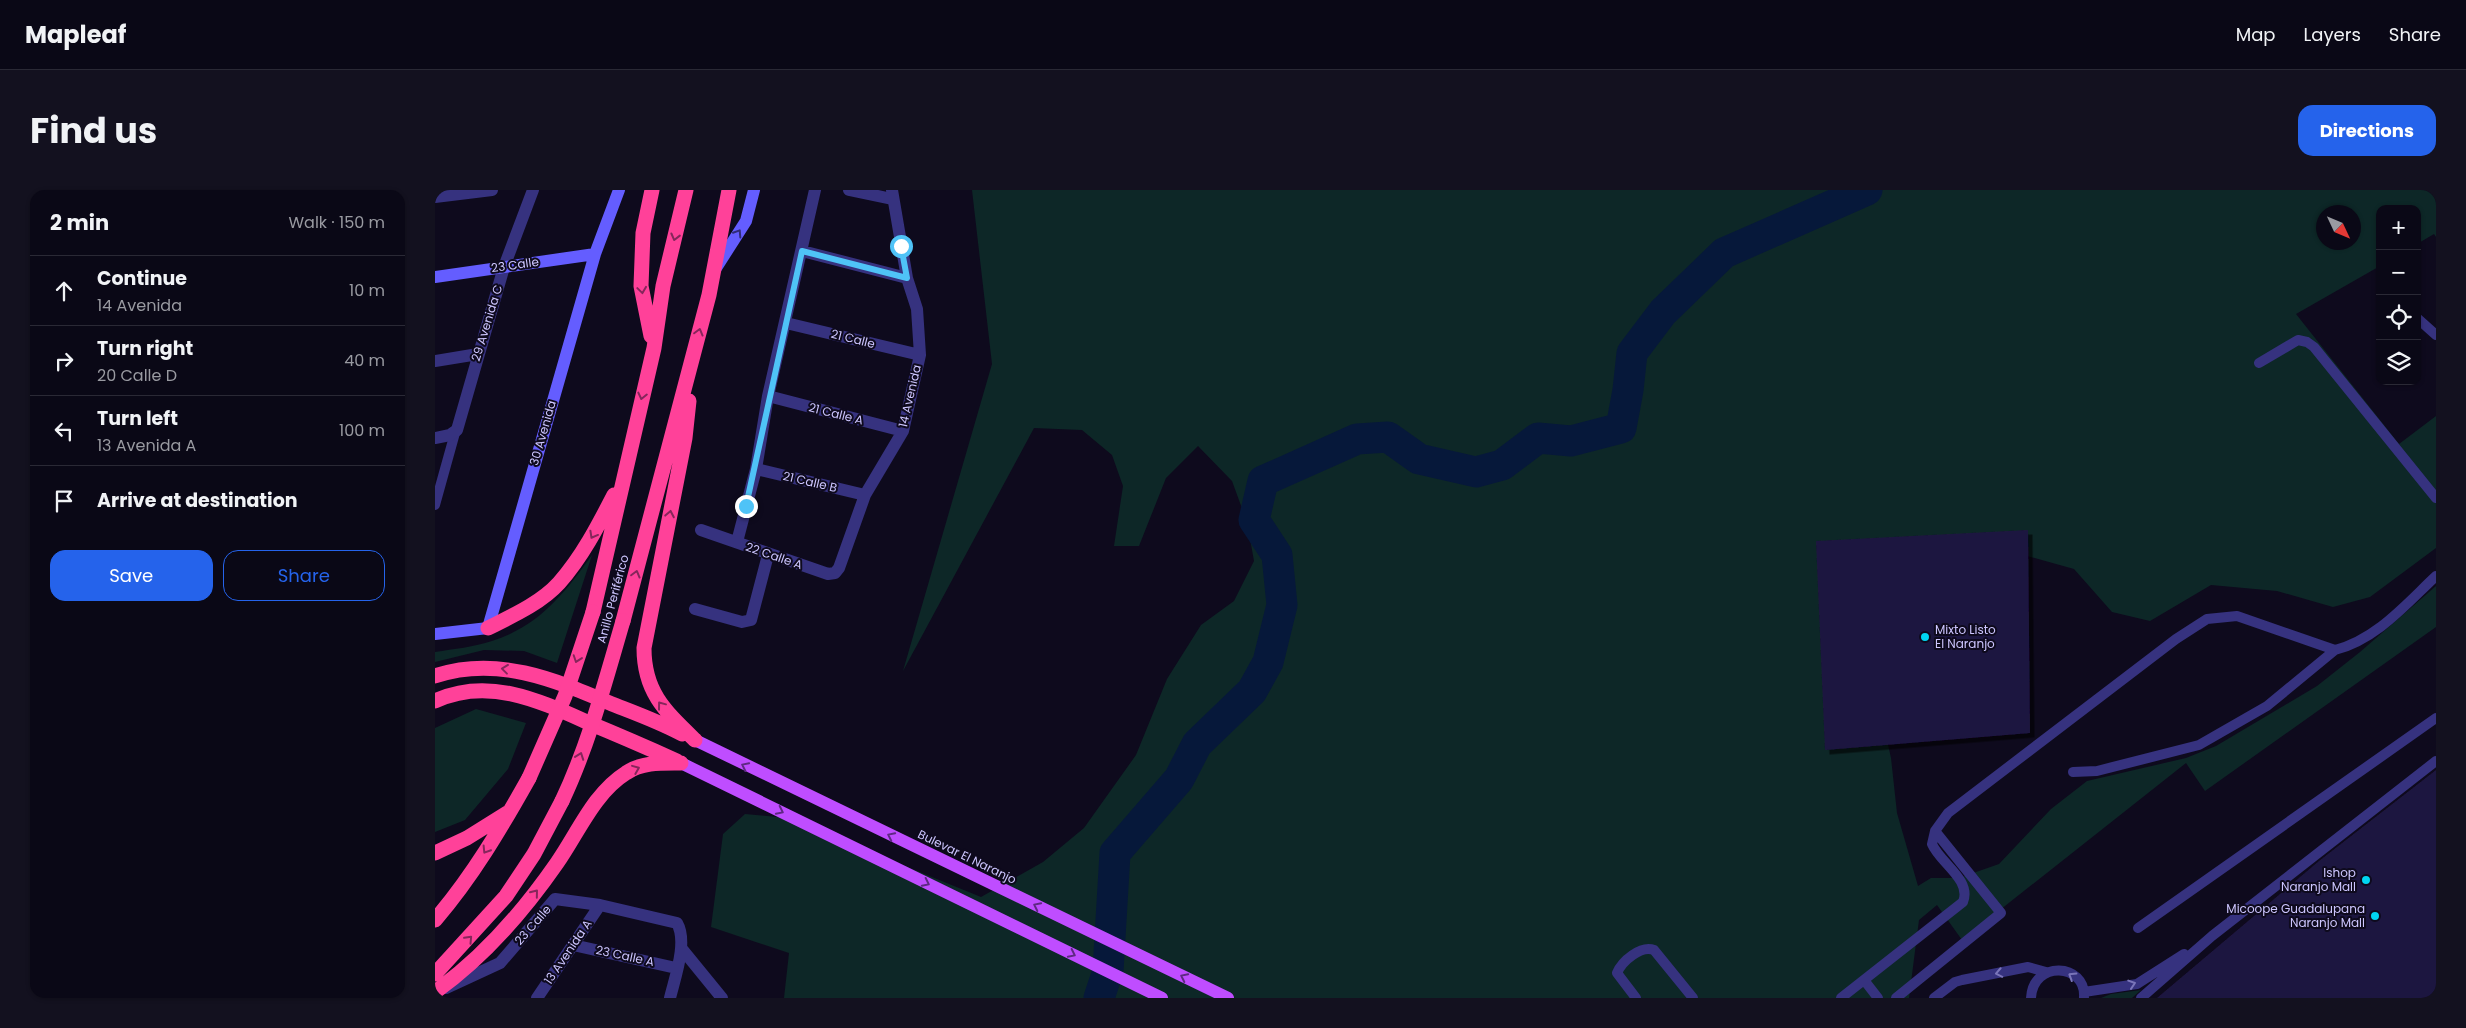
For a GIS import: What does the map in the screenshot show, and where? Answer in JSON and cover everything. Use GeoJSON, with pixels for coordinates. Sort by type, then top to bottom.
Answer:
{"type":"FeatureCollection","features":[{"type":"Feature","properties":{"kind":"highway"},"geometry":{"type":"LineString","coordinates":[[652,190],[643,232],[641,286],[654,348]]}},
{"type":"Feature","properties":{"kind":"highway","name":"Anillo Periférico"},"geometry":{"type":"LineString","coordinates":[[435,920],[456,895],[510,811],[529,778],[565,696],[593,612],[654,348],[663,286],[687,190]]}},
{"type":"Feature","properties":{"kind":"highway","name":"Anillo Periférico"},"geometry":{"type":"LineString","coordinates":[[435,974],[506,896],[534,854],[572,780],[597,710],[623,621],[691,364],[713,272],[729,190]]}},
{"type":"Feature","properties":{"kind":"highway"},"geometry":{"type":"LineString","coordinates":[[691,364],[685,438],[644,648],[644,661],[649,683],[660,705],[695,740]]}},
{"type":"Feature","properties":{"kind":"highway"},"geometry":{"type":"LineString","coordinates":[[488,628],[517,613],[558,584],[590,541],[624,476]]}},
{"type":"Feature","properties":{"kind":"highway"},"geometry":{"type":"LineString","coordinates":[[435,676],[452,670],[473,667],[507,669],[553,679],[695,740]]}},
{"type":"Feature","properties":{"kind":"highway"},"geometry":{"type":"LineString","coordinates":[[435,701],[475,691],[491,690],[521,695],[681,763]]}},
{"type":"Feature","properties":{"kind":"highway"},"geometry":{"type":"LineString","coordinates":[[435,992],[468,967],[504,931],[544,882],[606,789],[635,768],[655,763],[681,763]]}},
{"type":"Feature","properties":{"kind":"highway"},"geometry":{"type":"LineString","coordinates":[[435,853],[467,838],[510,811]]}},
{"type":"Feature","properties":{"kind":"main road","name":"Bulevar El Naranjo"},"geometry":{"type":"LineString","coordinates":[[695,740],[1228,998]]}},
{"type":"Feature","properties":{"kind":"main road"},"geometry":{"type":"LineString","coordinates":[[681,763],[1162,998]]}},
{"type":"Feature","properties":{"kind":"street"},"geometry":{"type":"LineString","coordinates":[[435,198],[492,190]]}},
{"type":"Feature","properties":{"kind":"street","name":"29 Avenida C"},"geometry":{"type":"LineString","coordinates":[[456,431],[504,267],[533,190]]}},
{"type":"Feature","properties":{"kind":"street","name":"30 Avenida"},"geometry":{"type":"LineString","coordinates":[[488,628],[595,254],[619,190]]}},
{"type":"Feature","properties":{"kind":"street"},"geometry":{"type":"LineString","coordinates":[[713,272],[746,221],[754,190]]}},
{"type":"Feature","properties":{"kind":"street"},"geometry":{"type":"LineString","coordinates":[[737,542],[756,469],[768,396],[815,190]]}},
{"type":"Feature","properties":{"kind":"street"},"geometry":{"type":"LineString","coordinates":[[849,190],[892,194]]}},
{"type":"Feature","properties":{"kind":"street","name":"14 Avenida"},"geometry":{"type":"LineString","coordinates":[[841,561],[865,495],[903,431],[920,355],[917,310],[907,278],[892,194]]}},
{"type":"Feature","properties":{"kind":"street"},"geometry":{"type":"LineString","coordinates":[[802,251],[907,278]]}},
{"type":"Feature","properties":{"kind":"street","name":"23 Calle"},"geometry":{"type":"LineString","coordinates":[[435,276],[595,254]]}},
{"type":"Feature","properties":{"kind":"street","name":"21 Calle"},"geometry":{"type":"LineString","coordinates":[[786,323],[920,355]]}},
{"type":"Feature","properties":{"kind":"street"},"geometry":{"type":"LineString","coordinates":[[435,360],[478,354]]}},
{"type":"Feature","properties":{"kind":"street","name":"21 Calle A"},"geometry":{"type":"LineString","coordinates":[[768,396],[903,431]]}},
{"type":"Feature","properties":{"kind":"street"},"geometry":{"type":"LineString","coordinates":[[435,438],[456,431]]}},
{"type":"Feature","properties":{"kind":"street","name":"21 Calle B"},"geometry":{"type":"LineString","coordinates":[[756,469],[865,495]]}},
{"type":"Feature","properties":{"kind":"street","name":"22 Calle A"},"geometry":{"type":"LineString","coordinates":[[701,530],[768,555],[828,574],[835,573],[841,561]]}},
{"type":"Feature","properties":{"kind":"street"},"geometry":{"type":"LineString","coordinates":[[695,609],[748,622],[754,616],[768,555]]}},
{"type":"Feature","properties":{"kind":"street"},"geometry":{"type":"LineString","coordinates":[[435,634],[488,628]]}},
{"type":"Feature","properties":{"kind":"street","name":"23 Calle"},"geometry":{"type":"LineString","coordinates":[[435,992],[500,963],[555,899],[600,905],[670,920],[677,923],[679,927],[682,949]]}},
{"type":"Feature","properties":{"kind":"street","name":"13 Avenida A"},"geometry":{"type":"LineString","coordinates":[[537,998],[600,905]]}},
{"type":"Feature","properties":{"kind":"street","name":"23 Calle A"},"geometry":{"type":"LineString","coordinates":[[573,945],[676,968]]}},
{"type":"Feature","properties":{"kind":"street"},"geometry":{"type":"LineString","coordinates":[[670,998],[682,949]]}},
{"type":"Feature","properties":{"kind":"street"},"geometry":{"type":"LineString","coordinates":[[682,949],[722,998]]}},
{"type":"Feature","properties":{"kind":"lane"},"geometry":{"type":"LineString","coordinates":[[2421,321],[2436,334]]}},
{"type":"Feature","properties":{"kind":"lane"},"geometry":{"type":"LineString","coordinates":[[2259,363],[2298,340],[2307,342],[2314,347],[2436,498]]}},
{"type":"Feature","properties":{"kind":"lane"},"geometry":{"type":"LineString","coordinates":[[435,505],[456,431]]}},
{"type":"Feature","properties":{"kind":"lane"},"geometry":{"type":"LineString","coordinates":[[2073,772],[2097,771],[2199,745],[2267,706],[2335,650],[2351,646],[2380,628],[2436,576]]}},
{"type":"Feature","properties":{"kind":"lane"},"geometry":{"type":"LineString","coordinates":[[1841,998],[1963,902],[1965,896],[1963,885],[1932,844],[1935,831],[1948,813],[2176,639],[2207,619],[2237,616],[2335,650]]}},
{"type":"Feature","properties":{"kind":"lane"},"geometry":{"type":"LineString","coordinates":[[2138,928],[2436,718]]}},
{"type":"Feature","properties":{"kind":"lane"},"geometry":{"type":"LineString","coordinates":[[2141,998],[2212,936],[2436,761]]}},
{"type":"Feature","properties":{"kind":"lane"},"geometry":{"type":"LineString","coordinates":[[1896,998],[2001,913],[1935,831]]}},
{"type":"Feature","properties":{"kind":"lane"},"geometry":{"type":"LineString","coordinates":[[1934,998],[1955,982],[2027,967],[2046,972],[2059,970],[2070,973],[2079,980],[2084,995],[2137,984],[2212,936]]}},
{"type":"Feature","properties":{"kind":"lane"},"geometry":{"type":"LineString","coordinates":[[1636,998],[1617,973],[1619,967],[1642,949],[1648,948],[1654,950],[1693,998]]}},
{"type":"Feature","properties":{"kind":"lane"},"geometry":{"type":"LineString","coordinates":[[2031,998],[2031,990],[2037,979],[2046,972]]}},
{"type":"Feature","properties":{"kind":"lane"},"geometry":{"type":"LineString","coordinates":[[1863,980],[1878,998]]}},
{"type":"Feature","properties":{"kind":"green space"},"geometry":{"type":"Polygon","coordinates":[[[972,190],[2436,190],[2436,237],[2434,234],[2421,242],[2421,205],[2376,205],[2376,268],[2296,314],[2399,444],[2436,416],[2436,548],[2370,597],[2333,607],[2277,591],[2211,585],[2150,621],[2112,612],[2074,569],[2020,554],[1874,682],[1891,758],[1897,813],[1918,886],[1931,878],[1959,878],[1999,864],[2051,809],[2087,781],[2186,758],[2216,746],[2317,686],[2360,652],[2436,586],[2436,627],[2205,791],[2186,763],[1962,940],[1937,905],[1919,920],[1909,998],[784,998],[789,953],[711,927],[723,834],[745,814],[787,818],[981,897],[1043,862],[1084,828],[1136,755],[1167,679],[1201,625],[1234,601],[1254,561],[1247,522],[1232,481],[1198,446],[1166,478],[1139,546],[1114,546],[1123,486],[1112,455],[1082,430],[1034,428],[903,671],[992,364],[972,190]]]}},
{"type":"Feature","properties":{"kind":"green space"},"geometry":{"type":"Polygon","coordinates":[[[592,555],[557,663],[524,651],[484,650],[435,662],[435,652],[485,643],[509,635],[524,627],[549,607],[571,583],[592,555]]]}},
{"type":"Feature","properties":{"kind":"green space"},"geometry":{"type":"Polygon","coordinates":[[[476,709],[526,723],[508,769],[465,820],[435,832],[435,728],[476,709]]]}},
{"type":"Feature","properties":{"kind":"green space"},"geometry":{"type":"Polygon","coordinates":[[[2141,990],[2132,998],[2101,998],[2111,994],[2141,990]]]}},
{"type":"Feature","properties":{"kind":"building","name":"Mixto Listo El Naranjo"},"geometry":{"type":"Polygon","coordinates":[[[2028,530],[2030,733],[1825,750],[1816,541],[2028,530]]]}},
{"type":"Feature","properties":{"kind":"building","name":"Ishop Naranjo Mall"},"geometry":{"type":"Polygon","coordinates":[[[2436,770],[2436,998],[2157,998],[2319,861],[2436,770]]]}},
{"type":"Feature","properties":{"kind":"waterway"},"geometry":{"type":"LineString","coordinates":[[1099,998],[1108,971],[1115,853],[1179,779],[1197,744],[1252,691],[1268,662],[1282,605],[1277,555],[1254,520],[1263,481],[1357,439],[1388,437],[1419,459],[1476,472],[1502,465],[1538,438],[1571,441],[1621,428],[1632,353],[1663,312],[1724,253],[1867,190]]}},
{"type":"Feature","properties":{"kind":"place","name":"Mixto Listo El Naranjo"},"geometry":{"type":"Point","coordinates":[1925,637]}},
{"type":"Feature","properties":{"kind":"place","name":"Ishop Naranjo Mall"},"geometry":{"type":"Point","coordinates":[2366,880]}},
{"type":"Feature","properties":{"kind":"place","name":"Micoope Guadalupana Naranjo Mall"},"geometry":{"type":"Point","coordinates":[2375,916]}},
{"type":"Feature","properties":{"kind":"route"},"geometry":{"type":"LineString","coordinates":[[746,506],[756,469],[768,396],[802,251],[907,278],[901,246]]}}]}
